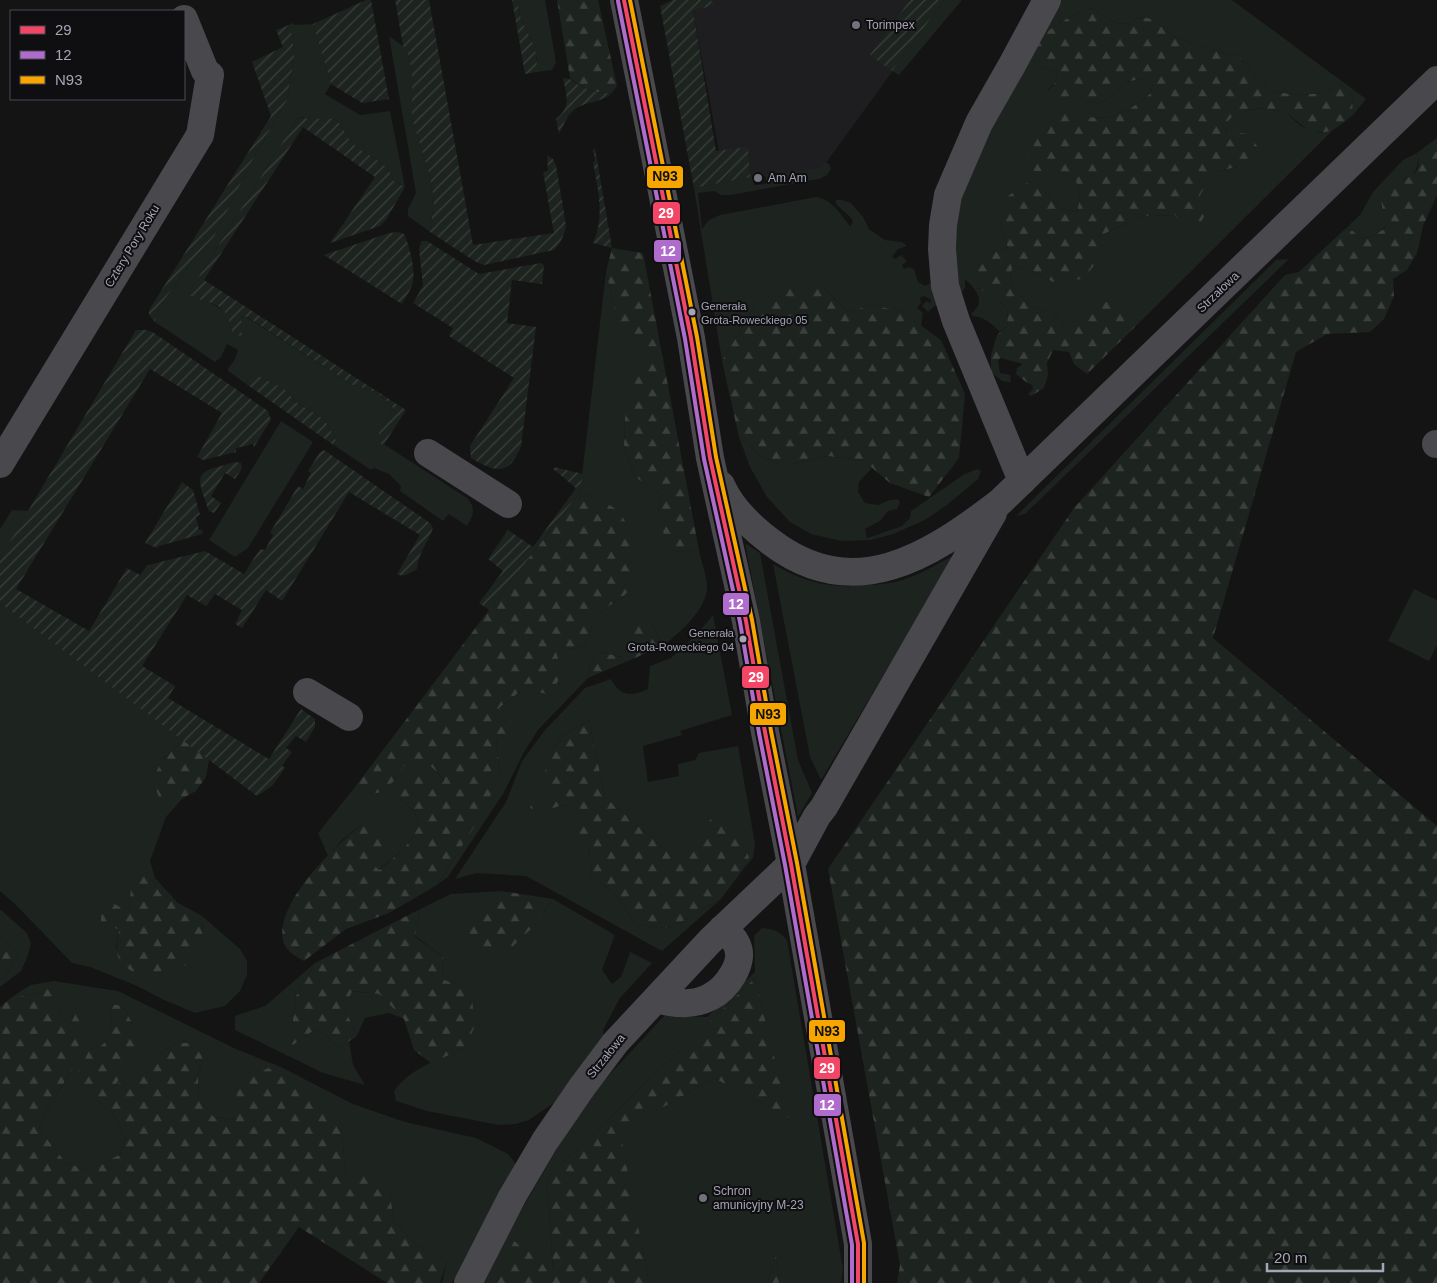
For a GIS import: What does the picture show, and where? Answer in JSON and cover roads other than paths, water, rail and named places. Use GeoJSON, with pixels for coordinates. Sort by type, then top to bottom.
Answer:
{"type":"FeatureCollection","features":[{"type":"Feature","properties":{"kind":"street"},"geometry":{"type":"LineString","coordinates":[[624,0],[691,338],[710,458],[746,621],[765,732],[791,864],[858,1244],[858,1283]]}},
{"type":"Feature","properties":{"kind":"street"},"geometry":{"type":"LineString","coordinates":[[1022,481],[956,321],[945,286],[942,250],[944,217],[948,195],[979,123],[1047,0]]}},
{"type":"Feature","properties":{"kind":"street","name":"Cztery Pory Roku"},"geometry":{"type":"LineString","coordinates":[[0,464],[200,135],[210,75],[205,71],[185,21]]}},
{"type":"Feature","properties":{"kind":"street","name":"Strzałowa"},"geometry":{"type":"LineString","coordinates":[[468,1283],[512,1197],[545,1141],[615,1043],[722,929],[791,864],[999,503],[1437,80]]}},
{"type":"Feature","properties":{"kind":"street"},"geometry":{"type":"LineString","coordinates":[[428,453],[508,504]]}},
{"type":"Feature","properties":{"kind":"street"},"geometry":{"type":"LineString","coordinates":[[710,458],[722,488],[734,507],[748,523],[800,561],[824,569],[861,571],[899,564],[934,549],[999,503]]}},
{"type":"Feature","properties":{"kind":"street"},"geometry":{"type":"LineString","coordinates":[[307,692],[350,717]]}},
{"type":"Feature","properties":{"kind":"street"},"geometry":{"type":"LineString","coordinates":[[657,999],[671,1004],[696,1002],[710,998],[729,981],[739,955],[737,944],[731,935],[722,929]]}},
{"type":"Feature","properties":{"kind":"place","name":"Torimpex"},"geometry":{"type":"Point","coordinates":[856,25]}},
{"type":"Feature","properties":{"kind":"place","name":"Am Am"},"geometry":{"type":"Point","coordinates":[758,178]}},
{"type":"Feature","properties":{"kind":"place","name":"Generała Grota-Roweckiego 05"},"geometry":{"type":"Point","coordinates":[692,312]}},
{"type":"Feature","properties":{"kind":"place","name":"Generała Grota-Roweckiego 04"},"geometry":{"type":"Point","coordinates":[743,639]}},
{"type":"Feature","properties":{"kind":"place","name":"Schron amunicyjny M-23"},"geometry":{"type":"Point","coordinates":[703,1198]}}]}
